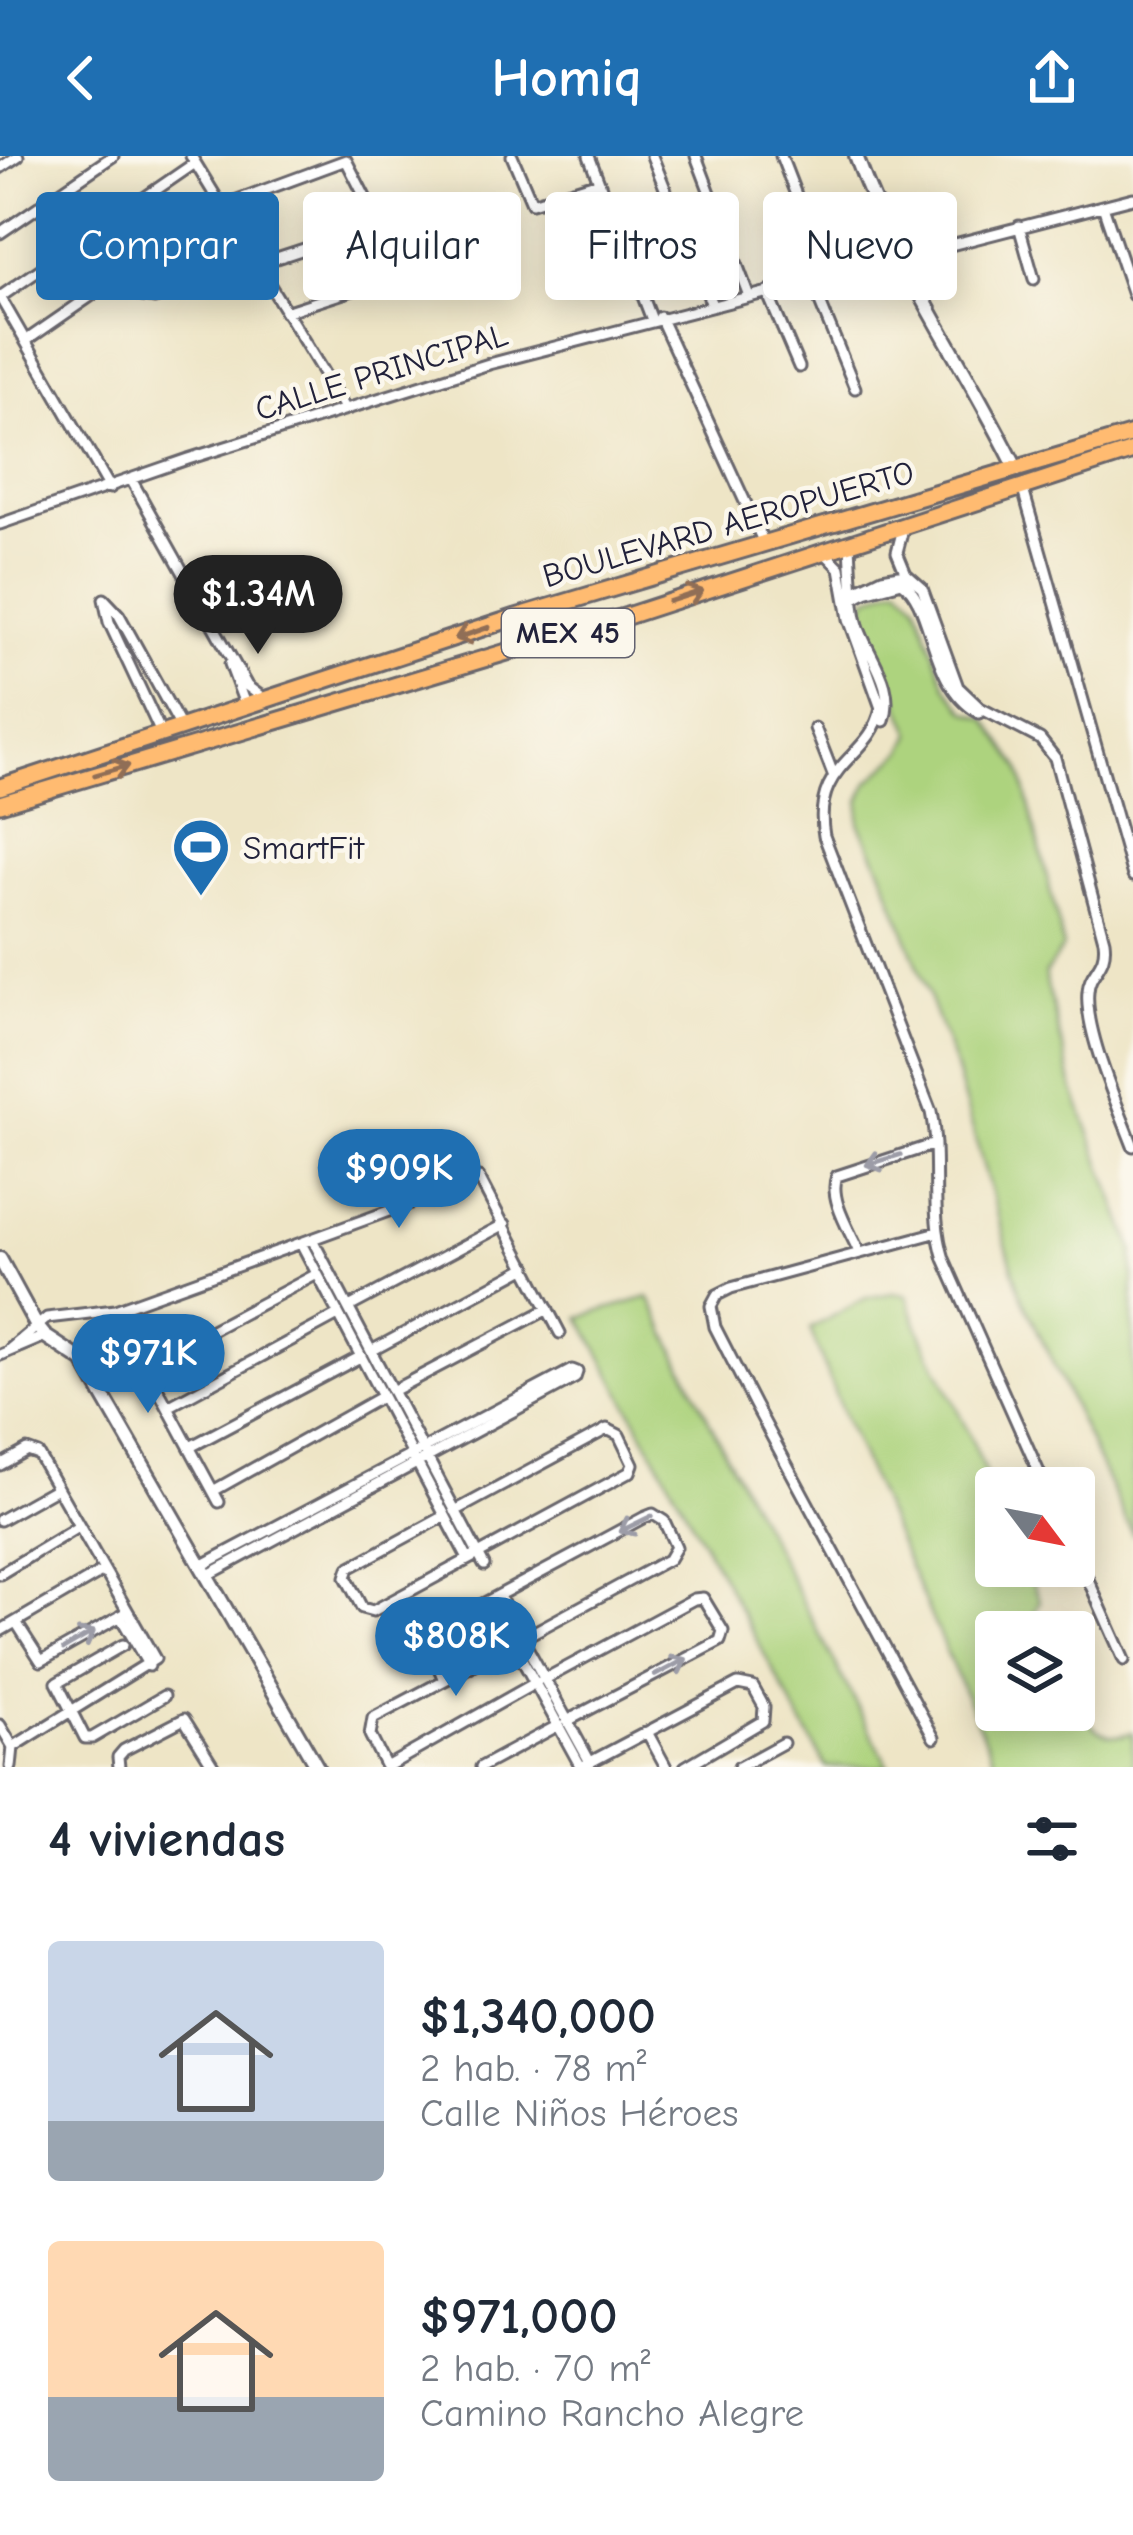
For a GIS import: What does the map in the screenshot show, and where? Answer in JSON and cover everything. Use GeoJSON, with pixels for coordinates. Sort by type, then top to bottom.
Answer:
{"type":"FeatureCollection","features":[{"type":"Feature","properties":{"kind":"highway","name":"BOULEVARD AEROPUERTO"},"geometry":{"type":"LineString","coordinates":[[0,804],[825,553],[1133,434]]}},
{"type":"Feature","properties":{"kind":"highway","name":"BOULEVARD AEROPUERTO"},"geometry":{"type":"LineString","coordinates":[[0,787],[516,617],[764,543],[1133,451]]}},
{"type":"Feature","properties":{"kind":"highway"},"geometry":{"type":"LineString","coordinates":[[574,632],[560,620],[584,597]]}},
{"type":"Feature","properties":{"kind":"highway"},"geometry":{"type":"LineString","coordinates":[[515,650],[543,629],[537,620],[516,617]]}},
{"type":"Feature","properties":{"kind":"street"},"geometry":{"type":"LineString","coordinates":[[0,168],[19,156]]}},
{"type":"Feature","properties":{"kind":"street"},"geometry":{"type":"LineString","coordinates":[[0,233],[113,156]]}},
{"type":"Feature","properties":{"kind":"street"},"geometry":{"type":"LineString","coordinates":[[512,156],[532,203],[599,182]]}},
{"type":"Feature","properties":{"kind":"street"},"geometry":{"type":"LineString","coordinates":[[589,156],[656,319],[764,543]]}},
{"type":"Feature","properties":{"kind":"street"},"geometry":{"type":"LineString","coordinates":[[652,156],[712,305]]}},
{"type":"Feature","properties":{"kind":"street"},"geometry":{"type":"LineString","coordinates":[[696,156],[749,296]]}},
{"type":"Feature","properties":{"kind":"street"},"geometry":{"type":"LineString","coordinates":[[781,156],[795,192]]}},
{"type":"Feature","properties":{"kind":"street"},"geometry":{"type":"LineString","coordinates":[[856,156],[871,192]]}},
{"type":"Feature","properties":{"kind":"street"},"geometry":{"type":"LineString","coordinates":[[110,488],[0,297],[193,160],[212,192]]}},
{"type":"Feature","properties":{"kind":"street"},"geometry":{"type":"LineString","coordinates":[[259,192],[346,160],[363,192]]}},
{"type":"Feature","properties":{"kind":"street","name":"CALLE PRINCIPAL"},"geometry":{"type":"LineString","coordinates":[[957,241],[1133,199]]}},
{"type":"Feature","properties":{"kind":"street"},"geometry":{"type":"LineString","coordinates":[[1103,206],[1133,295]]}},
{"type":"Feature","properties":{"kind":"street"},"geometry":{"type":"LineString","coordinates":[[1018,226],[1034,279]]}},
{"type":"Feature","properties":{"kind":"street","name":"CALLE PRINCIPAL"},"geometry":{"type":"LineString","coordinates":[[0,524],[344,408],[763,293]]}},
{"type":"Feature","properties":{"kind":"street"},"geometry":{"type":"LineString","coordinates":[[27,340],[86,300]]}},
{"type":"Feature","properties":{"kind":"street"},"geometry":{"type":"LineString","coordinates":[[278,300],[344,408]]}},
{"type":"Feature","properties":{"kind":"street"},"geometry":{"type":"LineString","coordinates":[[285,312],[321,300]]}},
{"type":"Feature","properties":{"kind":"street"},"geometry":{"type":"LineString","coordinates":[[770,300],[799,367]]}},
{"type":"Feature","properties":{"kind":"street"},"geometry":{"type":"LineString","coordinates":[[819,300],[855,388]]}},
{"type":"Feature","properties":{"kind":"street"},"geometry":{"type":"LineString","coordinates":[[925,300],[1019,478],[1133,876]]}},
{"type":"Feature","properties":{"kind":"street"},"geometry":{"type":"LineString","coordinates":[[133,481],[250,690],[267,701]]}},
{"type":"Feature","properties":{"kind":"street"},"geometry":{"type":"LineString","coordinates":[[904,525],[897,552],[904,578]]}},
{"type":"Feature","properties":{"kind":"street"},"geometry":{"type":"LineString","coordinates":[[849,597],[850,544]]}},
{"type":"Feature","properties":{"kind":"street"},"geometry":{"type":"LineString","coordinates":[[825,553],[840,568],[880,714],[872,733],[833,779],[824,803],[824,836],[931,1112],[944,1259],[1037,1467]]}},
{"type":"Feature","properties":{"kind":"street"},"geometry":{"type":"LineString","coordinates":[[849,597],[882,578],[904,578],[922,588],[932,634],[959,700],[1044,749],[1063,790],[1104,940],[1104,963],[1088,988],[1091,1018],[1133,1146]]}},
{"type":"Feature","properties":{"kind":"street"},"geometry":{"type":"LineString","coordinates":[[162,735],[109,622],[104,599],[119,615],[181,728]]}},
{"type":"Feature","properties":{"kind":"street"},"geometry":{"type":"LineString","coordinates":[[222,642],[246,707]]}},
{"type":"Feature","properties":{"kind":"street"},"geometry":{"type":"LineString","coordinates":[[815,728],[833,779]]}},
{"type":"Feature","properties":{"kind":"street"},"geometry":{"type":"LineString","coordinates":[[860,1252],[834,1192],[837,1176],[935,1144]]}},
{"type":"Feature","properties":{"kind":"street"},"geometry":{"type":"LineString","coordinates":[[5,1352],[59,1314],[116,1310],[474,1178],[483,1181],[560,1333]]}},
{"type":"Feature","properties":{"kind":"street"},"geometry":{"type":"LineString","coordinates":[[349,1307],[505,1224]]}},
{"type":"Feature","properties":{"kind":"street"},"geometry":{"type":"LineString","coordinates":[[934,1738],[755,1406],[711,1313],[717,1295],[731,1288],[938,1232]]}},
{"type":"Feature","properties":{"kind":"street"},"geometry":{"type":"LineString","coordinates":[[307,1241],[338,1315],[366,1354]]}},
{"type":"Feature","properties":{"kind":"street"},"geometry":{"type":"LineString","coordinates":[[307,1241],[349,1307],[366,1354],[477,1559]]}},
{"type":"Feature","properties":{"kind":"street"},"geometry":{"type":"LineString","coordinates":[[0,1258],[40,1330],[83,1361],[317,1767]]}},
{"type":"Feature","properties":{"kind":"street"},"geometry":{"type":"LineString","coordinates":[[190,1447],[527,1268]]}},
{"type":"Feature","properties":{"kind":"street"},"geometry":{"type":"LineString","coordinates":[[146,1365],[317,1274]]}},
{"type":"Feature","properties":{"kind":"street"},"geometry":{"type":"LineString","coordinates":[[213,1491],[548,1309]]}},
{"type":"Feature","properties":{"kind":"street"},"geometry":{"type":"LineString","coordinates":[[116,1310],[219,1502]]}},
{"type":"Feature","properties":{"kind":"street"},"geometry":{"type":"LineString","coordinates":[[168,1407],[338,1315]]}},
{"type":"Feature","properties":{"kind":"street"},"geometry":{"type":"LineString","coordinates":[[205,1570],[572,1370],[577,1372],[575,1378],[419,1456]]}},
{"type":"Feature","properties":{"kind":"street"},"geometry":{"type":"LineString","coordinates":[[607,1430],[619,1435],[633,1464],[630,1472],[477,1559],[373,1611],[362,1608],[346,1577],[349,1568],[450,1513],[607,1430]]}},
{"type":"Feature","properties":{"kind":"street"},"geometry":{"type":"LineString","coordinates":[[0,1465],[34,1451],[152,1661],[14,1747]]}},
{"type":"Feature","properties":{"kind":"street"},"geometry":{"type":"LineString","coordinates":[[0,1520],[57,1488]]}},
{"type":"Feature","properties":{"kind":"street"},"geometry":{"type":"LineString","coordinates":[[444,1680],[426,1638],[648,1515],[664,1521],[676,1547],[669,1559],[370,1722],[370,1735],[385,1766],[694,1598],[709,1603],[723,1631],[720,1641],[481,1767]]}},
{"type":"Feature","properties":{"kind":"street"},"geometry":{"type":"LineString","coordinates":[[0,1574],[79,1527]]}},
{"type":"Feature","properties":{"kind":"street"},"geometry":{"type":"LineString","coordinates":[[0,1631],[103,1571]]}},
{"type":"Feature","properties":{"kind":"street"},"geometry":{"type":"LineString","coordinates":[[1091,1587],[1124,1660]]}},
{"type":"Feature","properties":{"kind":"street"},"geometry":{"type":"LineString","coordinates":[[494,1598],[584,1766],[738,1684],[752,1687],[764,1707],[764,1721],[685,1767]]}},
{"type":"Feature","properties":{"kind":"street"},"geometry":{"type":"LineString","coordinates":[[16,1622],[41,1661],[124,1614]]}},
{"type":"Feature","properties":{"kind":"street"},"geometry":{"type":"LineString","coordinates":[[123,1645],[57,1683],[85,1738],[164,1696]]}},
{"type":"Feature","properties":{"kind":"street"},"geometry":{"type":"LineString","coordinates":[[119,1767],[118,1757],[124,1750],[184,1719],[212,1763],[194,1767]]}},
{"type":"Feature","properties":{"kind":"street"},"geometry":{"type":"LineString","coordinates":[[0,1725],[14,1747],[10,1767]]}},
{"type":"Feature","properties":{"kind":"street"},"geometry":{"type":"LineString","coordinates":[[647,1732],[666,1767]]}},
{"type":"Feature","properties":{"kind":"street"},"geometry":{"type":"LineString","coordinates":[[739,1767],[783,1743]]}},
{"type":"Feature","properties":{"kind":"green space"},"geometry":{"type":"Polygon","coordinates":[[[899,585],[916,602],[946,686],[966,711],[986,719],[1020,768],[1059,926],[1063,947],[1045,974],[1047,985],[1073,1088],[1133,1249],[1133,1536],[1019,1290],[954,1064],[883,873],[859,823],[860,801],[868,783],[904,750],[912,734],[861,618],[867,598],[899,585]]]}},
{"type":"Feature","properties":{"kind":"green space"},"geometry":{"type":"Polygon","coordinates":[[[907,1295],[983,1467],[975,1467],[975,1587],[1034,1587],[1040,1601],[1035,1611],[975,1611],[975,1717],[810,1329],[866,1298],[907,1295]]]}},
{"type":"Feature","properties":{"kind":"green space"},"geometry":{"type":"Polygon","coordinates":[[[649,1297],[889,1767],[826,1767],[580,1317],[649,1297]]]}},
{"type":"Feature","properties":{"kind":"green space"},"geometry":{"type":"Polygon","coordinates":[[[1095,1727],[1114,1736],[1133,1732],[1133,1767],[997,1767],[981,1731],[1095,1731],[1095,1727]]]}},
{"type":"Feature","properties":{"kind":"place","name":"SmartFit"},"geometry":{"type":"Point","coordinates":[201,898]}}]}
